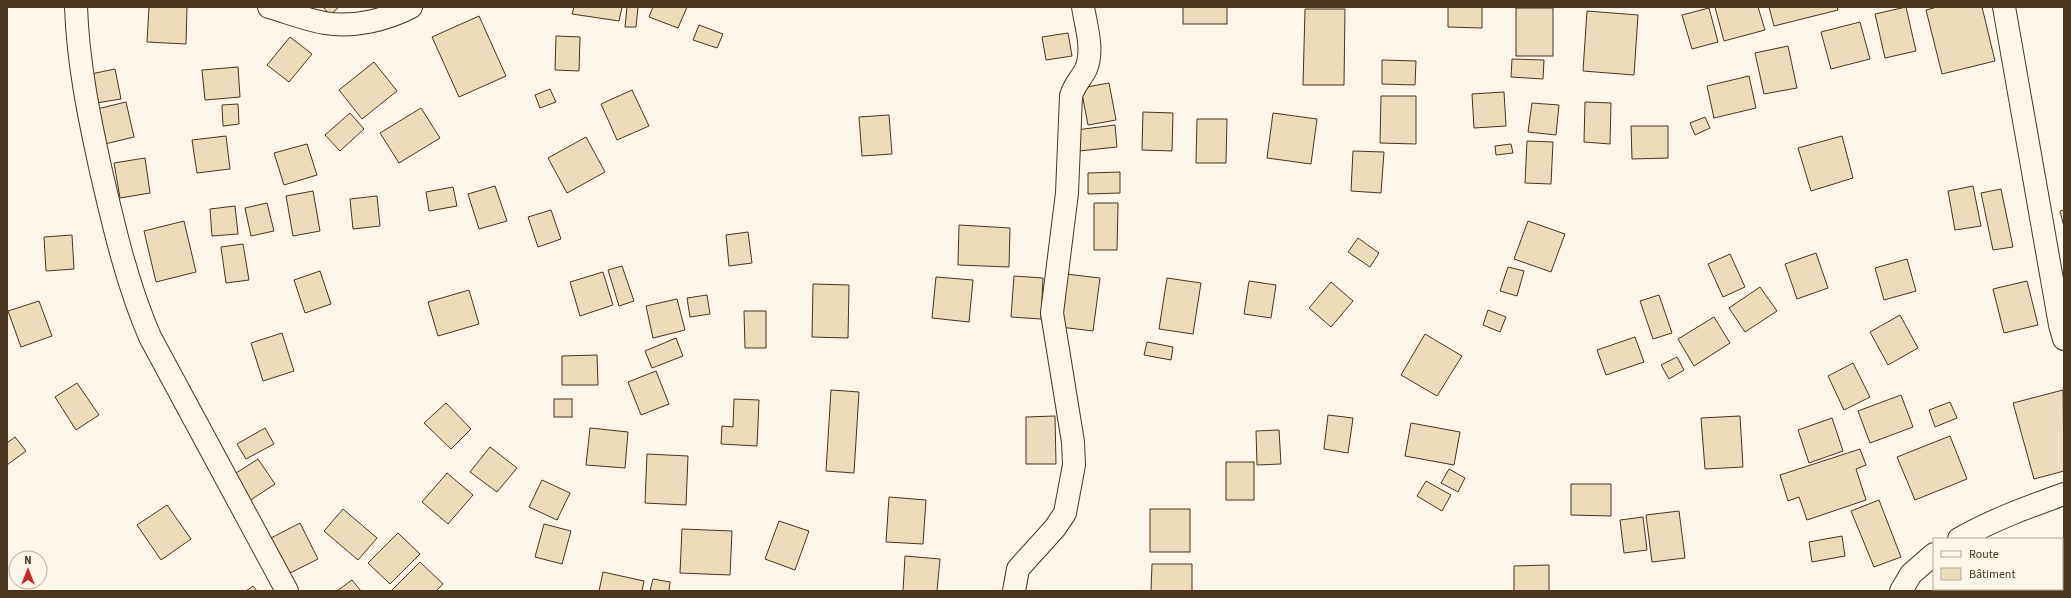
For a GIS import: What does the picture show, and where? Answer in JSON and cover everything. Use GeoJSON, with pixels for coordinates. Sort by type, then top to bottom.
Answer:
{"type":"FeatureCollection","features":[{"type":"Feature","properties":{"kind":"street"},"geometry":{"type":"LineString","coordinates":[[76,7],[87,106],[112,218],[138,309],[150,337],[287,591]]}},
{"type":"Feature","properties":{"kind":"street"},"geometry":{"type":"LineString","coordinates":[[269,7],[325,23],[345,24],[372,21],[411,7]]}},
{"type":"Feature","properties":{"kind":"street"},"geometry":{"type":"LineString","coordinates":[[1014,591],[1018,569],[1054,528],[1065,513],[1074,465],[1073,442],[1052,313],[1068,186],[1071,96],[1074,85],[1086,67],[1090,50],[1083,7]]}},
{"type":"Feature","properties":{"kind":"street"},"geometry":{"type":"LineString","coordinates":[[2004,7],[2060,325],[2064,340]]}},
{"type":"Feature","properties":{"kind":"street"},"geometry":{"type":"LineString","coordinates":[[1961,538],[1984,525],[2064,494]]}},
{"type":"Feature","properties":{"kind":"street"},"geometry":{"type":"LineString","coordinates":[[1901,591],[1911,574],[1933,555]]}},
{"type":"Feature","properties":{"kind":"building"},"geometry":{"type":"Polygon","coordinates":[[[149,7],[187,7],[186,44],[147,42],[149,7]]]}},
{"type":"Feature","properties":{"kind":"building"},"geometry":{"type":"Polygon","coordinates":[[[323,7],[339,7],[330,15],[323,7]]]}},
{"type":"Feature","properties":{"kind":"building"},"geometry":{"type":"Polygon","coordinates":[[[574,7],[622,7],[619,21],[572,14],[574,7]]]}},
{"type":"Feature","properties":{"kind":"building"},"geometry":{"type":"Polygon","coordinates":[[[627,7],[638,7],[636,27],[625,27],[627,7]]]}},
{"type":"Feature","properties":{"kind":"building"},"geometry":{"type":"Polygon","coordinates":[[[653,7],[687,7],[678,28],[649,17],[653,7]]]}},
{"type":"Feature","properties":{"kind":"building"},"geometry":{"type":"Polygon","coordinates":[[[1183,7],[1227,7],[1227,24],[1183,24],[1183,7]]]}},
{"type":"Feature","properties":{"kind":"building"},"geometry":{"type":"Polygon","coordinates":[[[1448,7],[1482,7],[1482,28],[1448,27],[1448,7]]]}},
{"type":"Feature","properties":{"kind":"building"},"geometry":{"type":"Polygon","coordinates":[[[1715,7],[1758,7],[1765,30],[1724,41],[1715,7]]]}},
{"type":"Feature","properties":{"kind":"building"},"geometry":{"type":"Polygon","coordinates":[[[1769,7],[1837,7],[1838,10],[1774,26],[1769,7]]]}},
{"type":"Feature","properties":{"kind":"building"},"geometry":{"type":"Polygon","coordinates":[[[1906,7],[1916,51],[1885,58],[1875,14],[1906,7]]]}},
{"type":"Feature","properties":{"kind":"building"},"geometry":{"type":"Polygon","coordinates":[[[1937,7],[1982,7],[1995,61],[1942,74],[1926,10],[1937,7]]]}},
{"type":"Feature","properties":{"kind":"building"},"geometry":{"type":"Polygon","coordinates":[[[1516,8],[1553,8],[1553,56],[1516,56],[1516,8]]]}},
{"type":"Feature","properties":{"kind":"building"},"geometry":{"type":"Polygon","coordinates":[[[1709,8],[1718,42],[1692,49],[1682,15],[1709,8]]]}},
{"type":"Feature","properties":{"kind":"building"},"geometry":{"type":"Polygon","coordinates":[[[1305,9],[1345,9],[1344,85],[1303,85],[1305,9]]]}},
{"type":"Feature","properties":{"kind":"building"},"geometry":{"type":"Polygon","coordinates":[[[1587,11],[1638,15],[1634,75],[1583,71],[1587,11]]]}},
{"type":"Feature","properties":{"kind":"building"},"geometry":{"type":"Polygon","coordinates":[[[479,16],[506,76],[459,97],[432,37],[479,16]]]}},
{"type":"Feature","properties":{"kind":"building"},"geometry":{"type":"Polygon","coordinates":[[[1860,22],[1870,59],[1831,69],[1821,32],[1860,22]]]}},
{"type":"Feature","properties":{"kind":"building"},"geometry":{"type":"Polygon","coordinates":[[[699,25],[723,34],[717,48],[693,40],[699,25]]]}},
{"type":"Feature","properties":{"kind":"building"},"geometry":{"type":"Polygon","coordinates":[[[1068,33],[1072,56],[1046,60],[1042,37],[1068,33]]]}},
{"type":"Feature","properties":{"kind":"building"},"geometry":{"type":"Polygon","coordinates":[[[556,36],[580,37],[579,71],[555,70],[556,36]]]}},
{"type":"Feature","properties":{"kind":"building"},"geometry":{"type":"Polygon","coordinates":[[[290,37],[312,54],[289,82],[267,65],[290,37]]]}},
{"type":"Feature","properties":{"kind":"building"},"geometry":{"type":"Polygon","coordinates":[[[1788,46],[1797,88],[1764,94],[1755,53],[1788,46]]]}},
{"type":"Feature","properties":{"kind":"building"},"geometry":{"type":"Polygon","coordinates":[[[1512,59],[1544,60],[1543,79],[1511,77],[1512,59]]]}},
{"type":"Feature","properties":{"kind":"building"},"geometry":{"type":"Polygon","coordinates":[[[1382,60],[1416,61],[1415,85],[1382,84],[1382,60]]]}},
{"type":"Feature","properties":{"kind":"building"},"geometry":{"type":"Polygon","coordinates":[[[374,62],[397,91],[362,119],[339,90],[374,62]]]}},
{"type":"Feature","properties":{"kind":"building"},"geometry":{"type":"Polygon","coordinates":[[[238,67],[240,97],[205,100],[202,70],[238,67]]]}},
{"type":"Feature","properties":{"kind":"building"},"geometry":{"type":"Polygon","coordinates":[[[115,69],[121,99],[96,103],[91,74],[115,69]]]}},
{"type":"Feature","properties":{"kind":"building"},"geometry":{"type":"Polygon","coordinates":[[[1749,76],[1756,108],[1714,118],[1707,86],[1749,76]]]}},
{"type":"Feature","properties":{"kind":"building"},"geometry":{"type":"Polygon","coordinates":[[[1109,83],[1116,120],[1088,125],[1081,88],[1109,83]]]}},
{"type":"Feature","properties":{"kind":"building"},"geometry":{"type":"Polygon","coordinates":[[[550,89],[556,102],[540,108],[535,95],[550,89]]]}},
{"type":"Feature","properties":{"kind":"building"},"geometry":{"type":"Polygon","coordinates":[[[632,90],[649,126],[617,140],[601,104],[632,90]]]}},
{"type":"Feature","properties":{"kind":"building"},"geometry":{"type":"Polygon","coordinates":[[[1504,92],[1506,126],[1474,128],[1472,94],[1504,92]]]}},
{"type":"Feature","properties":{"kind":"building"},"geometry":{"type":"Polygon","coordinates":[[[1381,96],[1416,96],[1416,144],[1380,143],[1381,96]]]}},
{"type":"Feature","properties":{"kind":"building"},"geometry":{"type":"Polygon","coordinates":[[[126,102],[134,137],[105,144],[97,109],[126,102]]]}},
{"type":"Feature","properties":{"kind":"building"},"geometry":{"type":"Polygon","coordinates":[[[1585,102],[1611,103],[1610,144],[1584,142],[1585,102]]]}},
{"type":"Feature","properties":{"kind":"building"},"geometry":{"type":"Polygon","coordinates":[[[1532,103],[1559,105],[1556,135],[1528,132],[1532,103]]]}},
{"type":"Feature","properties":{"kind":"building"},"geometry":{"type":"Polygon","coordinates":[[[238,104],[239,124],[223,126],[222,105],[238,104]]]}},
{"type":"Feature","properties":{"kind":"building"},"geometry":{"type":"Polygon","coordinates":[[[421,108],[440,138],[399,163],[380,133],[421,108]]]}},
{"type":"Feature","properties":{"kind":"building"},"geometry":{"type":"Polygon","coordinates":[[[1143,112],[1173,113],[1172,151],[1142,150],[1143,112]]]}},
{"type":"Feature","properties":{"kind":"building"},"geometry":{"type":"Polygon","coordinates":[[[350,113],[364,129],[340,151],[325,135],[350,113]]]}},
{"type":"Feature","properties":{"kind":"building"},"geometry":{"type":"Polygon","coordinates":[[[1273,113],[1317,119],[1311,164],[1267,158],[1273,113]]]}},
{"type":"Feature","properties":{"kind":"building"},"geometry":{"type":"Polygon","coordinates":[[[889,115],[892,154],[862,156],[859,117],[889,115]]]}},
{"type":"Feature","properties":{"kind":"building"},"geometry":{"type":"Polygon","coordinates":[[[1705,117],[1710,128],[1695,135],[1690,123],[1705,117]]]}},
{"type":"Feature","properties":{"kind":"building"},"geometry":{"type":"Polygon","coordinates":[[[1197,119],[1227,119],[1226,163],[1196,163],[1197,119]]]}},
{"type":"Feature","properties":{"kind":"building"},"geometry":{"type":"Polygon","coordinates":[[[1115,125],[1117,147],[1079,151],[1076,130],[1115,125]]]}},
{"type":"Feature","properties":{"kind":"building"},"geometry":{"type":"Polygon","coordinates":[[[1631,126],[1668,126],[1668,158],[1632,159],[1631,126]]]}},
{"type":"Feature","properties":{"kind":"building"},"geometry":{"type":"Polygon","coordinates":[[[226,136],[230,169],[197,173],[192,140],[226,136]]]}},
{"type":"Feature","properties":{"kind":"building"},"geometry":{"type":"Polygon","coordinates":[[[1842,136],[1853,178],[1811,191],[1798,148],[1842,136]]]}},
{"type":"Feature","properties":{"kind":"building"},"geometry":{"type":"Polygon","coordinates":[[[586,137],[605,172],[567,193],[548,158],[586,137]]]}},
{"type":"Feature","properties":{"kind":"building"},"geometry":{"type":"Polygon","coordinates":[[[1527,141],[1553,142],[1551,184],[1525,183],[1527,141]]]}},
{"type":"Feature","properties":{"kind":"building"},"geometry":{"type":"Polygon","coordinates":[[[307,144],[317,175],[284,185],[274,153],[307,144]]]}},
{"type":"Feature","properties":{"kind":"building"},"geometry":{"type":"Polygon","coordinates":[[[1511,144],[1513,153],[1496,155],[1495,146],[1511,144]]]}},
{"type":"Feature","properties":{"kind":"building"},"geometry":{"type":"Polygon","coordinates":[[[1353,151],[1384,152],[1381,193],[1351,191],[1353,151]]]}},
{"type":"Feature","properties":{"kind":"building"},"geometry":{"type":"Polygon","coordinates":[[[145,158],[150,193],[120,198],[114,163],[145,158]]]}},
{"type":"Feature","properties":{"kind":"building"},"geometry":{"type":"Polygon","coordinates":[[[1120,172],[1120,193],[1088,194],[1088,173],[1120,172]]]}},
{"type":"Feature","properties":{"kind":"building"},"geometry":{"type":"Polygon","coordinates":[[[495,186],[507,221],[479,229],[468,194],[495,186]]]}},
{"type":"Feature","properties":{"kind":"building"},"geometry":{"type":"Polygon","coordinates":[[[1973,186],[1981,226],[1955,230],[1948,191],[1973,186]]]}},
{"type":"Feature","properties":{"kind":"building"},"geometry":{"type":"Polygon","coordinates":[[[453,187],[457,206],[429,211],[426,192],[453,187]]]}},
{"type":"Feature","properties":{"kind":"building"},"geometry":{"type":"Polygon","coordinates":[[[2001,189],[2013,247],[1993,250],[1981,193],[2001,189]]]}},
{"type":"Feature","properties":{"kind":"building"},"geometry":{"type":"Polygon","coordinates":[[[313,191],[320,231],[293,236],[286,196],[313,191]]]}},
{"type":"Feature","properties":{"kind":"building"},"geometry":{"type":"Polygon","coordinates":[[[377,196],[380,226],[353,229],[350,199],[377,196]]]}},
{"type":"Feature","properties":{"kind":"building"},"geometry":{"type":"Polygon","coordinates":[[[267,203],[274,231],[251,236],[245,208],[267,203]]]}},
{"type":"Feature","properties":{"kind":"building"},"geometry":{"type":"Polygon","coordinates":[[[1094,203],[1118,203],[1117,250],[1094,250],[1094,203]]]}},
{"type":"Feature","properties":{"kind":"building"},"geometry":{"type":"Polygon","coordinates":[[[235,206],[238,234],[212,236],[210,209],[235,206]]]}},
{"type":"Feature","properties":{"kind":"building"},"geometry":{"type":"Polygon","coordinates":[[[551,210],[561,239],[538,247],[528,217],[551,210]]]}},
{"type":"Feature","properties":{"kind":"building"},"geometry":{"type":"Polygon","coordinates":[[[2064,210],[2064,227],[2060,211],[2064,210]]]}},
{"type":"Feature","properties":{"kind":"building"},"geometry":{"type":"Polygon","coordinates":[[[184,221],[196,272],[156,282],[144,231],[184,221]]]}},
{"type":"Feature","properties":{"kind":"building"},"geometry":{"type":"Polygon","coordinates":[[[1528,221],[1565,234],[1551,272],[1514,259],[1528,221]]]}},
{"type":"Feature","properties":{"kind":"building"},"geometry":{"type":"Polygon","coordinates":[[[959,225],[1010,228],[1009,267],[958,265],[959,225]]]}},
{"type":"Feature","properties":{"kind":"building"},"geometry":{"type":"Polygon","coordinates":[[[748,232],[752,263],[729,266],[726,235],[748,232]]]}},
{"type":"Feature","properties":{"kind":"building"},"geometry":{"type":"Polygon","coordinates":[[[72,235],[74,269],[46,271],[44,237],[72,235]]]}},
{"type":"Feature","properties":{"kind":"building"},"geometry":{"type":"Polygon","coordinates":[[[1358,238],[1379,253],[1370,267],[1348,252],[1358,238]]]}},
{"type":"Feature","properties":{"kind":"building"},"geometry":{"type":"Polygon","coordinates":[[[243,244],[249,280],[226,283],[221,247],[243,244]]]}},
{"type":"Feature","properties":{"kind":"building"},"geometry":{"type":"Polygon","coordinates":[[[1816,253],[1828,288],[1797,299],[1785,264],[1816,253]]]}},
{"type":"Feature","properties":{"kind":"building"},"geometry":{"type":"Polygon","coordinates":[[[1730,254],[1745,287],[1723,297],[1708,264],[1730,254]]]}},
{"type":"Feature","properties":{"kind":"building"},"geometry":{"type":"Polygon","coordinates":[[[1907,259],[1916,291],[1884,300],[1875,268],[1907,259]]]}},
{"type":"Feature","properties":{"kind":"building"},"geometry":{"type":"Polygon","coordinates":[[[622,266],[634,301],[619,306],[608,270],[622,266]]]}},
{"type":"Feature","properties":{"kind":"building"},"geometry":{"type":"Polygon","coordinates":[[[1508,267],[1524,271],[1517,296],[1500,291],[1508,267]]]}},
{"type":"Feature","properties":{"kind":"building"},"geometry":{"type":"Polygon","coordinates":[[[320,271],[331,304],[305,313],[294,280],[320,271]]]}},
{"type":"Feature","properties":{"kind":"building"},"geometry":{"type":"Polygon","coordinates":[[[603,272],[613,305],[580,316],[570,282],[603,272]]]}},
{"type":"Feature","properties":{"kind":"building"},"geometry":{"type":"Polygon","coordinates":[[[1066,274],[1100,278],[1093,331],[1060,327],[1066,274]]]}},
{"type":"Feature","properties":{"kind":"building"},"geometry":{"type":"Polygon","coordinates":[[[1014,276],[1043,278],[1041,319],[1011,317],[1014,276]]]}},
{"type":"Feature","properties":{"kind":"building"},"geometry":{"type":"Polygon","coordinates":[[[936,277],[973,280],[969,322],[932,318],[936,277]]]}},
{"type":"Feature","properties":{"kind":"building"},"geometry":{"type":"Polygon","coordinates":[[[1167,278],[1201,283],[1193,334],[1159,329],[1167,278]]]}},
{"type":"Feature","properties":{"kind":"building"},"geometry":{"type":"Polygon","coordinates":[[[1249,281],[1276,285],[1271,318],[1244,314],[1249,281]]]}},
{"type":"Feature","properties":{"kind":"building"},"geometry":{"type":"Polygon","coordinates":[[[2027,281],[2038,325],[2004,333],[1993,289],[2027,281]]]}},
{"type":"Feature","properties":{"kind":"building"},"geometry":{"type":"Polygon","coordinates":[[[1331,282],[1353,301],[1331,327],[1309,308],[1331,282]]]}},
{"type":"Feature","properties":{"kind":"building"},"geometry":{"type":"Polygon","coordinates":[[[813,284],[849,285],[848,338],[812,337],[813,284]]]}},
{"type":"Feature","properties":{"kind":"building"},"geometry":{"type":"Polygon","coordinates":[[[1760,287],[1777,311],[1745,332],[1729,308],[1760,287]]]}},
{"type":"Feature","properties":{"kind":"building"},"geometry":{"type":"Polygon","coordinates":[[[469,290],[479,324],[438,336],[428,302],[469,290]]]}},
{"type":"Feature","properties":{"kind":"building"},"geometry":{"type":"Polygon","coordinates":[[[707,295],[710,314],[690,317],[687,298],[707,295]]]}},
{"type":"Feature","properties":{"kind":"building"},"geometry":{"type":"Polygon","coordinates":[[[1659,295],[1672,333],[1653,339],[1640,301],[1659,295]]]}},
{"type":"Feature","properties":{"kind":"building"},"geometry":{"type":"Polygon","coordinates":[[[677,299],[685,330],[653,338],[646,306],[677,299]]]}},
{"type":"Feature","properties":{"kind":"building"},"geometry":{"type":"Polygon","coordinates":[[[39,301],[52,336],[21,347],[8,311],[39,301]]]}},
{"type":"Feature","properties":{"kind":"building"},"geometry":{"type":"Polygon","coordinates":[[[1488,310],[1506,317],[1500,332],[1483,325],[1488,310]]]}},
{"type":"Feature","properties":{"kind":"building"},"geometry":{"type":"Polygon","coordinates":[[[744,311],[766,311],[766,348],[745,348],[744,311]]]}},
{"type":"Feature","properties":{"kind":"building"},"geometry":{"type":"Polygon","coordinates":[[[1900,315],[1918,348],[1888,365],[1870,332],[1900,315]]]}},
{"type":"Feature","properties":{"kind":"building"},"geometry":{"type":"Polygon","coordinates":[[[1714,317],[1730,343],[1694,366],[1678,339],[1714,317]]]}},
{"type":"Feature","properties":{"kind":"building"},"geometry":{"type":"Polygon","coordinates":[[[282,333],[294,371],[263,381],[251,343],[282,333]]]}},
{"type":"Feature","properties":{"kind":"building"},"geometry":{"type":"Polygon","coordinates":[[[1425,334],[1462,356],[1437,396],[1401,375],[1425,334]]]}},
{"type":"Feature","properties":{"kind":"building"},"geometry":{"type":"Polygon","coordinates":[[[1635,337],[1644,362],[1606,375],[1597,350],[1635,337]]]}},
{"type":"Feature","properties":{"kind":"building"},"geometry":{"type":"Polygon","coordinates":[[[676,338],[683,356],[652,368],[645,351],[676,338]]]}},
{"type":"Feature","properties":{"kind":"building"},"geometry":{"type":"Polygon","coordinates":[[[1147,342],[1173,347],[1171,360],[1144,355],[1147,342]]]}},
{"type":"Feature","properties":{"kind":"building"},"geometry":{"type":"Polygon","coordinates":[[[597,355],[598,385],[562,385],[562,356],[597,355]]]}},
{"type":"Feature","properties":{"kind":"building"},"geometry":{"type":"Polygon","coordinates":[[[1677,357],[1684,370],[1669,379],[1661,365],[1677,357]]]}},
{"type":"Feature","properties":{"kind":"building"},"geometry":{"type":"Polygon","coordinates":[[[1853,363],[1870,397],[1844,410],[1828,376],[1853,363]]]}},
{"type":"Feature","properties":{"kind":"building"},"geometry":{"type":"Polygon","coordinates":[[[656,371],[669,404],[641,415],[628,382],[656,371]]]}},
{"type":"Feature","properties":{"kind":"building"},"geometry":{"type":"Polygon","coordinates":[[[77,383],[99,415],[76,430],[55,397],[77,383]]]}},
{"type":"Feature","properties":{"kind":"building"},"geometry":{"type":"Polygon","coordinates":[[[831,390],[859,392],[854,473],[826,471],[831,390]]]}},
{"type":"Feature","properties":{"kind":"building"},"geometry":{"type":"Polygon","coordinates":[[[2063,390],[2064,471],[2034,479],[2013,403],[2063,390]]]}},
{"type":"Feature","properties":{"kind":"building"},"geometry":{"type":"Polygon","coordinates":[[[1901,395],[1913,427],[1870,443],[1858,411],[1901,395]]]}},
{"type":"Feature","properties":{"kind":"building"},"geometry":{"type":"Polygon","coordinates":[[[554,399],[572,399],[572,417],[554,417],[554,399]]]}},
{"type":"Feature","properties":{"kind":"building"},"geometry":{"type":"Polygon","coordinates":[[[734,399],[759,400],[757,446],[721,444],[722,426],[733,427],[734,399]]]}},
{"type":"Feature","properties":{"kind":"building"},"geometry":{"type":"Polygon","coordinates":[[[1950,402],[1957,418],[1935,427],[1929,410],[1950,402]]]}},
{"type":"Feature","properties":{"kind":"building"},"geometry":{"type":"Polygon","coordinates":[[[446,403],[471,429],[451,449],[424,423],[446,403]]]}},
{"type":"Feature","properties":{"kind":"building"},"geometry":{"type":"Polygon","coordinates":[[[1328,415],[1353,418],[1348,453],[1324,449],[1328,415]]]}},
{"type":"Feature","properties":{"kind":"building"},"geometry":{"type":"Polygon","coordinates":[[[1055,416],[1056,464],[1026,464],[1026,417],[1055,416]]]}},
{"type":"Feature","properties":{"kind":"building"},"geometry":{"type":"Polygon","coordinates":[[[1740,416],[1743,467],[1705,469],[1701,418],[1740,416]]]}},
{"type":"Feature","properties":{"kind":"building"},"geometry":{"type":"Polygon","coordinates":[[[1832,418],[1843,451],[1809,463],[1798,430],[1832,418]]]}},
{"type":"Feature","properties":{"kind":"building"},"geometry":{"type":"Polygon","coordinates":[[[1411,423],[1460,432],[1454,465],[1405,456],[1411,423]]]}},
{"type":"Feature","properties":{"kind":"building"},"geometry":{"type":"Polygon","coordinates":[[[265,428],[274,444],[246,459],[237,444],[265,428]]]}},
{"type":"Feature","properties":{"kind":"building"},"geometry":{"type":"Polygon","coordinates":[[[590,428],[628,432],[625,468],[586,465],[590,428]]]}},
{"type":"Feature","properties":{"kind":"building"},"geometry":{"type":"Polygon","coordinates":[[[1279,430],[1281,464],[1257,465],[1256,431],[1279,430]]]}},
{"type":"Feature","properties":{"kind":"building"},"geometry":{"type":"Polygon","coordinates":[[[1950,436],[1967,479],[1915,500],[1897,457],[1950,436]]]}},
{"type":"Feature","properties":{"kind":"building"},"geometry":{"type":"Polygon","coordinates":[[[15,437],[26,451],[7,465],[7,443],[15,437]]]}},
{"type":"Feature","properties":{"kind":"building"},"geometry":{"type":"Polygon","coordinates":[[[490,447],[517,468],[497,492],[470,472],[490,447]]]}},
{"type":"Feature","properties":{"kind":"building"},"geometry":{"type":"Polygon","coordinates":[[[1860,449],[1866,465],[1856,469],[1866,500],[1807,520],[1799,497],[1788,501],[1780,475],[1860,449]]]}},
{"type":"Feature","properties":{"kind":"building"},"geometry":{"type":"Polygon","coordinates":[[[647,454],[688,456],[686,505],[645,503],[647,454]]]}},
{"type":"Feature","properties":{"kind":"building"},"geometry":{"type":"Polygon","coordinates":[[[258,459],[275,484],[249,501],[233,475],[258,459]]]}},
{"type":"Feature","properties":{"kind":"building"},"geometry":{"type":"Polygon","coordinates":[[[1226,462],[1254,462],[1254,500],[1226,500],[1226,462]]]}},
{"type":"Feature","properties":{"kind":"building"},"geometry":{"type":"Polygon","coordinates":[[[1449,469],[1465,478],[1458,492],[1441,483],[1449,469]]]}},
{"type":"Feature","properties":{"kind":"building"},"geometry":{"type":"Polygon","coordinates":[[[447,473],[473,495],[448,524],[422,502],[447,473]]]}},
{"type":"Feature","properties":{"kind":"building"},"geometry":{"type":"Polygon","coordinates":[[[542,480],[570,493],[557,520],[529,507],[542,480]]]}},
{"type":"Feature","properties":{"kind":"building"},"geometry":{"type":"Polygon","coordinates":[[[1426,481],[1451,495],[1442,511],[1417,496],[1426,481]]]}},
{"type":"Feature","properties":{"kind":"building"},"geometry":{"type":"Polygon","coordinates":[[[1571,484],[1611,484],[1611,516],[1571,515],[1571,484]]]}},
{"type":"Feature","properties":{"kind":"building"},"geometry":{"type":"Polygon","coordinates":[[[889,497],[926,500],[923,544],[886,542],[889,497]]]}},
{"type":"Feature","properties":{"kind":"building"},"geometry":{"type":"Polygon","coordinates":[[[1879,500],[1901,557],[1874,567],[1851,511],[1879,500]]]}},
{"type":"Feature","properties":{"kind":"building"},"geometry":{"type":"Polygon","coordinates":[[[167,505],[191,539],[161,560],[137,525],[167,505]]]}},
{"type":"Feature","properties":{"kind":"building"},"geometry":{"type":"Polygon","coordinates":[[[343,509],[377,538],[358,560],[324,531],[343,509]]]}},
{"type":"Feature","properties":{"kind":"building"},"geometry":{"type":"Polygon","coordinates":[[[1150,509],[1190,509],[1190,552],[1150,552],[1150,509]]]}},
{"type":"Feature","properties":{"kind":"building"},"geometry":{"type":"Polygon","coordinates":[[[1679,511],[1685,558],[1652,562],[1646,515],[1679,511]]]}},
{"type":"Feature","properties":{"kind":"building"},"geometry":{"type":"Polygon","coordinates":[[[1643,517],[1647,550],[1624,553],[1620,520],[1643,517]]]}},
{"type":"Feature","properties":{"kind":"building"},"geometry":{"type":"Polygon","coordinates":[[[779,521],[809,531],[795,570],[765,559],[779,521]]]}},
{"type":"Feature","properties":{"kind":"building"},"geometry":{"type":"Polygon","coordinates":[[[300,523],[318,559],[290,573],[271,538],[300,523]]]}},
{"type":"Feature","properties":{"kind":"building"},"geometry":{"type":"Polygon","coordinates":[[[544,524],[571,531],[562,564],[535,557],[544,524]]]}},
{"type":"Feature","properties":{"kind":"building"},"geometry":{"type":"Polygon","coordinates":[[[682,529],[732,531],[730,575],[680,573],[682,529]]]}},
{"type":"Feature","properties":{"kind":"building"},"geometry":{"type":"Polygon","coordinates":[[[398,533],[420,554],[390,584],[368,563],[398,533]]]}},
{"type":"Feature","properties":{"kind":"building"},"geometry":{"type":"Polygon","coordinates":[[[1842,536],[1845,556],[1812,562],[1809,542],[1842,536]]]}},
{"type":"Feature","properties":{"kind":"building"},"geometry":{"type":"Polygon","coordinates":[[[905,556],[940,559],[937,591],[903,591],[905,556]]]}},
{"type":"Feature","properties":{"kind":"building"},"geometry":{"type":"Polygon","coordinates":[[[420,562],[443,584],[436,591],[392,590],[420,562]]]}},
{"type":"Feature","properties":{"kind":"building"},"geometry":{"type":"Polygon","coordinates":[[[1152,564],[1192,564],[1192,591],[1151,591],[1152,564]]]}},
{"type":"Feature","properties":{"kind":"building"},"geometry":{"type":"Polygon","coordinates":[[[1549,565],[1549,591],[1514,591],[1514,566],[1549,565]]]}},
{"type":"Feature","properties":{"kind":"building"},"geometry":{"type":"Polygon","coordinates":[[[603,572],[644,581],[642,591],[599,591],[603,572]]]}},
{"type":"Feature","properties":{"kind":"building"},"geometry":{"type":"Polygon","coordinates":[[[653,579],[670,582],[669,591],[650,591],[653,579]]]}},
{"type":"Feature","properties":{"kind":"building"},"geometry":{"type":"Polygon","coordinates":[[[352,580],[361,591],[337,591],[352,580]]]}},
{"type":"Feature","properties":{"kind":"building"},"geometry":{"type":"Polygon","coordinates":[[[253,586],[257,591],[246,591],[253,586]]]}}]}
